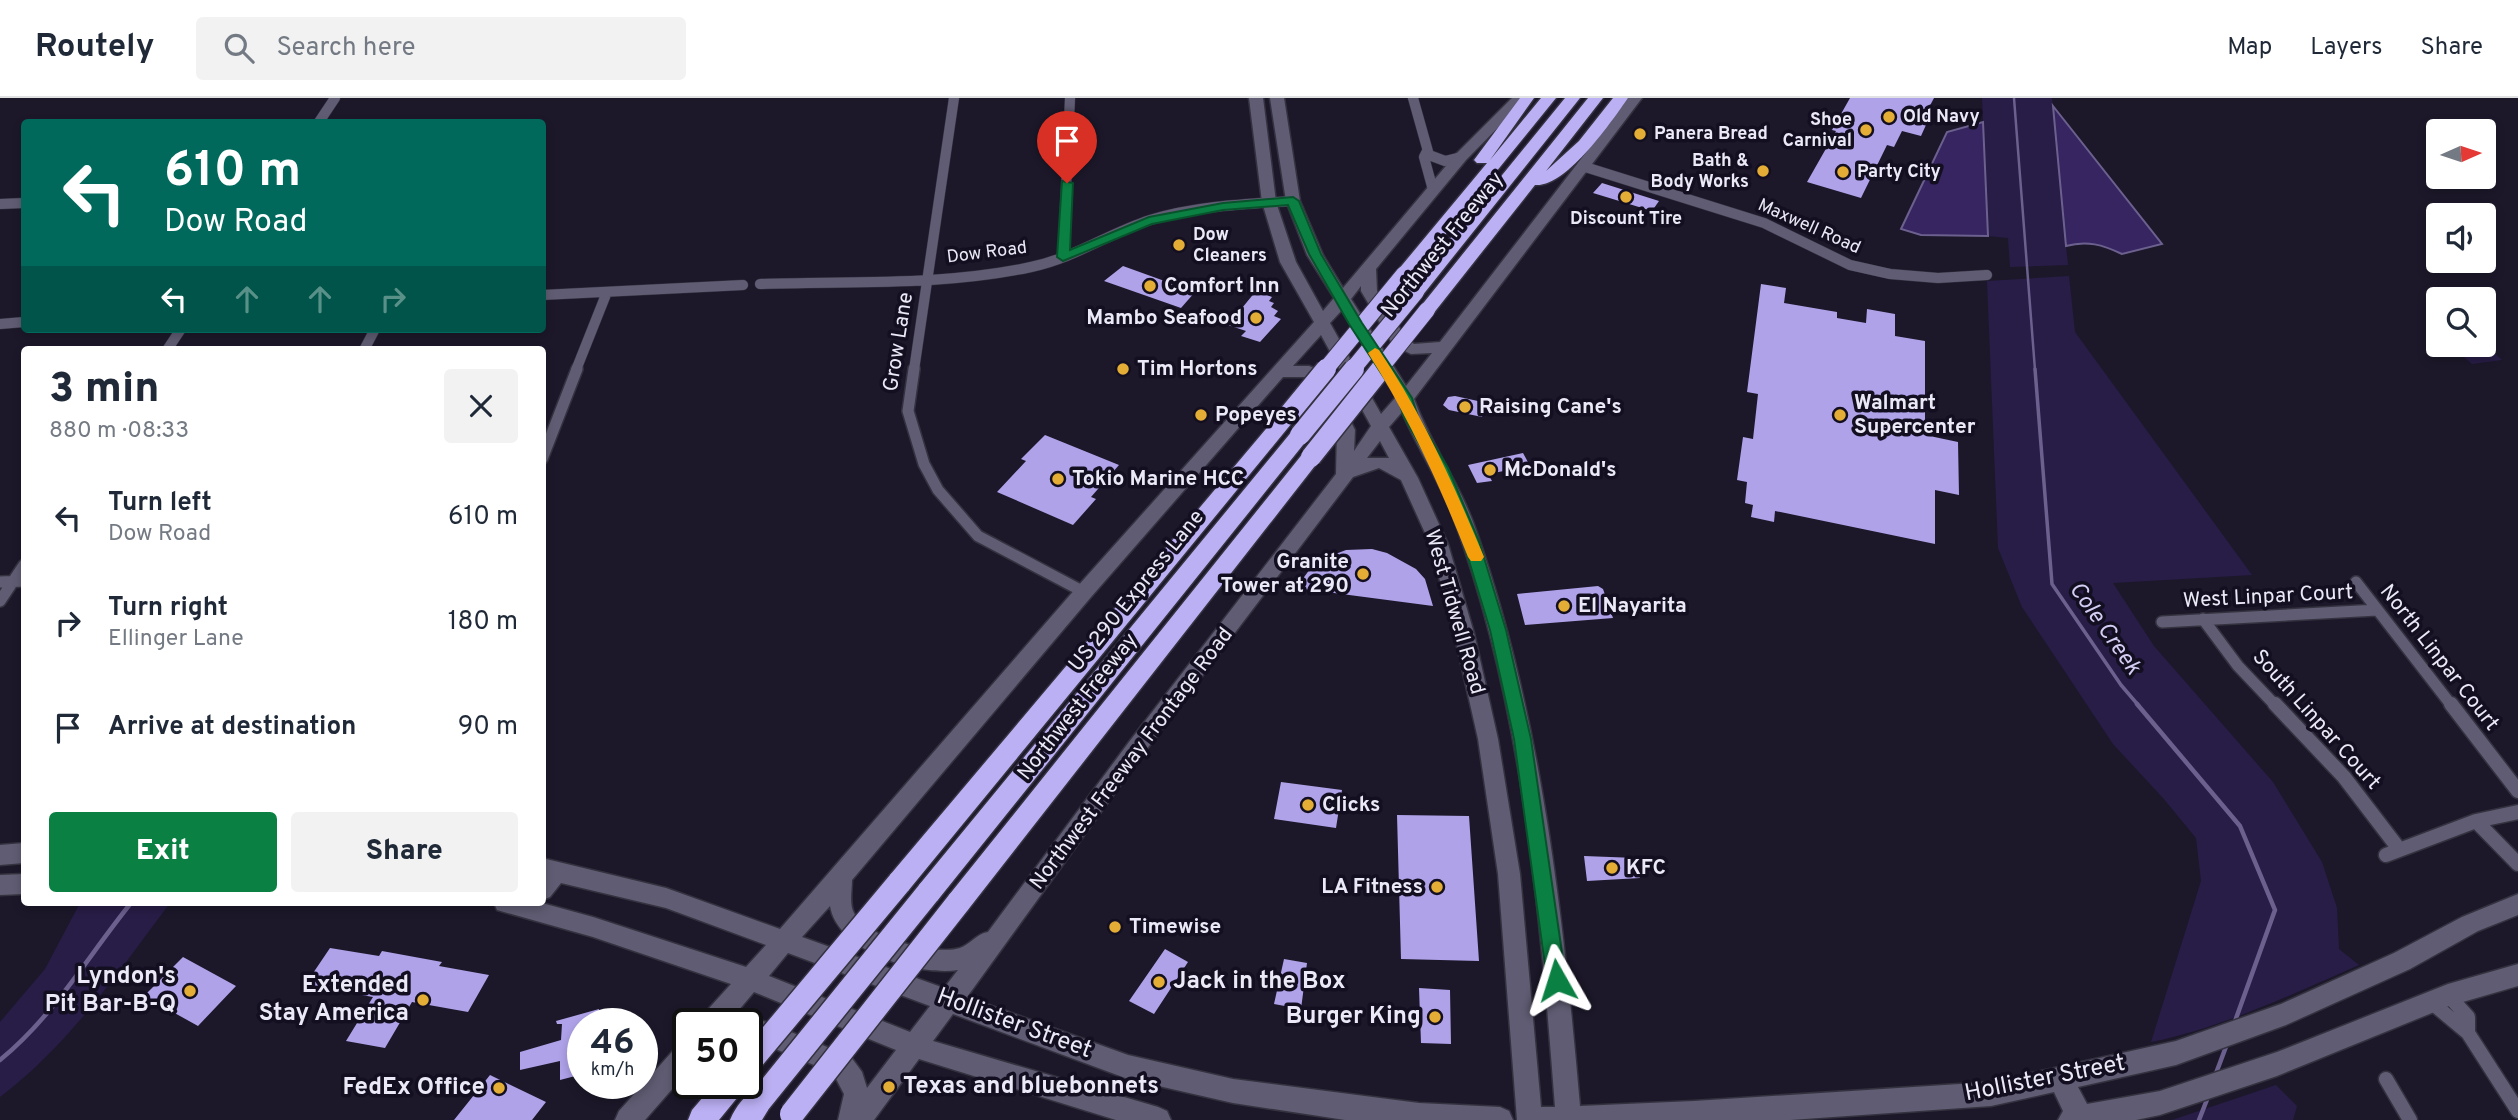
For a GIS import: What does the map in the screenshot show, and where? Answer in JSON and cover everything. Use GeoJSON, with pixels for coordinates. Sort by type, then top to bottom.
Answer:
{"type":"FeatureCollection","features":[{"type":"Feature","properties":{"kind":"highway"},"geometry":{"type":"LineString","coordinates":[[1478,186],[1481,161],[1527,98]]}},
{"type":"Feature","properties":{"kind":"highway","name":"Northwest Freeway"},"geometry":{"type":"LineString","coordinates":[[763,1046],[1549,98]]}},
{"type":"Feature","properties":{"kind":"highway","name":"US 290 Express Lane"},"geometry":{"type":"LineString","coordinates":[[752,1111],[1573,98]]}},
{"type":"Feature","properties":{"kind":"highway","name":"Northwest Freeway"},"geometry":{"type":"LineString","coordinates":[[790,1117],[1596,98]]}},
{"type":"Feature","properties":{"kind":"highway"},"geometry":{"type":"LineString","coordinates":[[1525,188],[1551,175],[1591,136],[1621,98]]}},
{"type":"Feature","properties":{"kind":"highway"},"geometry":{"type":"LineString","coordinates":[[702,1120],[719,1099]]}},
{"type":"Feature","properties":{"kind":"main road"},"geometry":{"type":"LineString","coordinates":[[726,1008],[1084,592],[1322,323],[1461,157],[1520,98]]}},
{"type":"Feature","properties":{"kind":"main road","name":"Northwest Freeway Frontage Road"},"geometry":{"type":"LineString","coordinates":[[858,1120],[1002,931],[1136,748],[1302,534],[1379,427],[1405,398],[1635,98]]}},
{"type":"Feature","properties":{"kind":"main road"},"geometry":{"type":"LineString","coordinates":[[1257,105],[1278,105]]}},
{"type":"Feature","properties":{"kind":"main road","name":"West Tidwell Road"},"geometry":{"type":"LineString","coordinates":[[1257,105],[1269,202],[1288,262],[1409,478],[1438,544],[1464,634],[1500,809],[1509,874],[1530,1120]]}},
{"type":"Feature","properties":{"kind":"main road","name":"West Tidwell Road"},"geometry":{"type":"LineString","coordinates":[[1278,105],[1293,201],[1320,263],[1405,398],[1411,417],[1440,468],[1471,541],[1498,630],[1523,739],[1551,926],[1569,1119]]}},
{"type":"Feature","properties":{"kind":"main road"},"geometry":{"type":"LineString","coordinates":[[1320,263],[1350,269],[1368,265]]}},
{"type":"Feature","properties":{"kind":"main road"},"geometry":{"type":"LineString","coordinates":[[1368,265],[1368,290],[1399,341],[1411,349],[1442,348]]}},
{"type":"Feature","properties":{"kind":"main road"},"geometry":{"type":"LineString","coordinates":[[1277,372],[1309,371],[1322,379],[1346,430],[1345,474],[1379,461],[1393,464],[1409,478]]}},
{"type":"Feature","properties":{"kind":"main road"},"geometry":{"type":"LineString","coordinates":[[1438,544],[1471,541]]}},
{"type":"Feature","properties":{"kind":"main road"},"geometry":{"type":"LineString","coordinates":[[0,855],[21,853]]}},
{"type":"Feature","properties":{"kind":"main road","name":"Hollister Street"},"geometry":{"type":"LineString","coordinates":[[550,869],[666,898],[1128,1067],[1233,1091],[1419,1116],[1500,1120]]}},
{"type":"Feature","properties":{"kind":"main road"},"geometry":{"type":"LineString","coordinates":[[841,877],[840,904],[845,919],[856,934],[926,960],[966,958],[1002,931]]}},
{"type":"Feature","properties":{"kind":"main road"},"geometry":{"type":"LineString","coordinates":[[0,886],[21,884]]}},
{"type":"Feature","properties":{"kind":"main road","name":"Hollister Street"},"geometry":{"type":"LineString","coordinates":[[1539,1120],[1706,1113],[1991,1094],[2176,1054],[2286,1014],[2402,961],[2470,924],[2518,904]]}},
{"type":"Feature","properties":{"kind":"main road"},"geometry":{"type":"LineString","coordinates":[[541,906],[751,980],[915,1047],[1158,1120]]}},
{"type":"Feature","properties":{"kind":"main road","name":"Hollister Street"},"geometry":{"type":"LineString","coordinates":[[2075,1119],[2160,1103],[2277,1064],[2440,999],[2518,975]]}},
{"type":"Feature","properties":{"kind":"main road"},"geometry":{"type":"LineString","coordinates":[[763,1033],[842,1065],[853,1081],[856,1094],[851,1120]]}},
{"type":"Feature","properties":{"kind":"main road"},"geometry":{"type":"LineString","coordinates":[[628,1120],[672,1070]]}},
{"type":"Feature","properties":{"kind":"main road"},"geometry":{"type":"LineString","coordinates":[[2060,1079],[2075,1119]]}},
{"type":"Feature","properties":{"kind":"street"},"geometry":{"type":"LineString","coordinates":[[321,119],[335,98]]}},
{"type":"Feature","properties":{"kind":"street","name":"Grow Lane"},"geometry":{"type":"LineString","coordinates":[[954,98],[908,411],[924,464],[938,490],[978,536],[1084,592]]}},
{"type":"Feature","properties":{"kind":"street"},"geometry":{"type":"LineString","coordinates":[[1063,257],[1070,98]]}},
{"type":"Feature","properties":{"kind":"street"},"geometry":{"type":"LineString","coordinates":[[1413,98],[1429,155],[1441,161],[1461,157]]}},
{"type":"Feature","properties":{"kind":"street"},"geometry":{"type":"LineString","coordinates":[[1427,150],[1424,157],[1433,190]]}},
{"type":"Feature","properties":{"kind":"street","name":"Maxwell Road"},"geometry":{"type":"LineString","coordinates":[[1582,166],[1764,223],[1850,265],[1890,274],[1938,278],[1987,275]]}},
{"type":"Feature","properties":{"kind":"street","name":"Dow Road"},"geometry":{"type":"LineString","coordinates":[[760,284],[995,272],[1032,266],[1063,257],[1149,220],[1188,211],[1293,201]]}},
{"type":"Feature","properties":{"kind":"street"},"geometry":{"type":"LineString","coordinates":[[0,204],[21,203]]}},
{"type":"Feature","properties":{"kind":"street"},"geometry":{"type":"LineString","coordinates":[[546,295],[743,285]]}},
{"type":"Feature","properties":{"kind":"street"},"geometry":{"type":"LineString","coordinates":[[546,449],[607,292]]}},
{"type":"Feature","properties":{"kind":"street"},"geometry":{"type":"LineString","coordinates":[[0,324],[21,322]]}},
{"type":"Feature","properties":{"kind":"street"},"geometry":{"type":"LineString","coordinates":[[0,601],[13,582]]}},
{"type":"Feature","properties":{"kind":"street","name":"North Linpar Court"},"geometry":{"type":"LineString","coordinates":[[2356,582],[2518,791]]}},
{"type":"Feature","properties":{"kind":"street","name":"West Linpar Court"},"geometry":{"type":"LineString","coordinates":[[2162,622],[2377,610]]}},
{"type":"Feature","properties":{"kind":"street","name":"South Linpar Court"},"geometry":{"type":"LineString","coordinates":[[2203,619],[2238,666],[2344,777],[2393,852],[2476,821]]}},
{"type":"Feature","properties":{"kind":"street"},"geometry":{"type":"LineString","coordinates":[[2476,821],[2518,812]]}},
{"type":"Feature","properties":{"kind":"street"},"geometry":{"type":"LineString","coordinates":[[2476,821],[2518,864]]}},
{"type":"Feature","properties":{"kind":"street"},"geometry":{"type":"LineString","coordinates":[[2440,999],[2468,1033],[2518,1111]]}},
{"type":"Feature","properties":{"kind":"street"},"geometry":{"type":"LineString","coordinates":[[2386,1079],[2410,1120]]}},
{"type":"Feature","properties":{"kind":"shaded area"},"geometry":{"type":"Polygon","coordinates":[[[1982,98],[2052,98],[2053,106],[2162,244],[2122,254],[2095,244],[2074,244],[2066,246],[2068,265],[2010,267],[2008,238],[1988,236],[1982,98]]]}},
{"type":"Feature","properties":{"kind":"shaded area"},"geometry":{"type":"Polygon","coordinates":[[[2053,106],[2162,244],[2122,254],[2095,244],[2066,246],[2053,106]]]}},
{"type":"Feature","properties":{"kind":"shaded area"},"geometry":{"type":"Polygon","coordinates":[[[1983,122],[1988,236],[1921,235],[1901,229],[1947,132],[1983,122]]]}},
{"type":"Feature","properties":{"kind":"shaded area"},"geometry":{"type":"Polygon","coordinates":[[[2069,276],[2075,332],[2252,575],[2113,583],[2154,646],[2273,782],[2322,862],[2337,908],[2339,949],[2359,965],[2230,1019],[2151,1042],[2201,881],[2196,838],[2113,744],[2022,607],[1998,548],[1987,281],[2069,276]]]}},
{"type":"Feature","properties":{"kind":"shaded area"},"geometry":{"type":"Polygon","coordinates":[[[2496,354],[2502,360],[2472,364],[2464,357],[2496,357],[2496,354]]]}},
{"type":"Feature","properties":{"kind":"shaded area"},"geometry":{"type":"Polygon","coordinates":[[[78,906],[168,906],[112,981],[70,1031],[25,1077],[0,1097],[0,1022],[45,969],[78,906]]]}},
{"type":"Feature","properties":{"kind":"shaded area"},"geometry":{"type":"Polygon","coordinates":[[[2276,1085],[2297,1106],[2293,1120],[2172,1120],[2276,1085]]]}},
{"type":"Feature","properties":{"kind":"building"},"geometry":{"type":"Polygon","coordinates":[[[1850,98],[1934,98],[1925,115],[1930,116],[1921,136],[1902,131],[1894,147],[1887,145],[1861,198],[1807,182],[1836,131],[1832,130],[1850,98]]]}},
{"type":"Feature","properties":{"kind":"building","name":"Discount Tire"},"geometry":{"type":"Polygon","coordinates":[[[1602,183],[1659,201],[1652,211],[1593,193],[1602,183]]]}},
{"type":"Feature","properties":{"kind":"building","name":"Comfort Inn"},"geometry":{"type":"Polygon","coordinates":[[[1123,266],[1195,292],[1181,308],[1104,281],[1123,266]]]}},
{"type":"Feature","properties":{"kind":"building","name":"Walmart Supercenter"},"geometry":{"type":"Polygon","coordinates":[[[1761,284],[1786,288],[1784,303],[1837,312],[1837,318],[1866,323],[1867,309],[1895,314],[1895,336],[1925,341],[1925,435],[1958,442],[1959,495],[1935,490],[1935,544],[1775,511],[1774,522],[1751,517],[1753,505],[1745,503],[1747,482],[1737,480],[1743,437],[1753,439],[1758,394],[1747,392],[1761,284]]]}},
{"type":"Feature","properties":{"kind":"building","name":"Mambo Seafood"},"geometry":{"type":"Polygon","coordinates":[[[1256,291],[1272,297],[1269,301],[1274,303],[1271,307],[1278,311],[1274,316],[1281,319],[1260,342],[1241,336],[1246,331],[1228,325],[1256,291]]]}},
{"type":"Feature","properties":{"kind":"building","name":"Raising Cane's"},"geometry":{"type":"Polygon","coordinates":[[[1448,397],[1487,403],[1482,417],[1449,410],[1443,405],[1448,397]]]}},
{"type":"Feature","properties":{"kind":"building","name":"Tokio Marine HCC"},"geometry":{"type":"Polygon","coordinates":[[[1045,435],[1119,465],[1091,497],[1096,499],[1073,525],[997,492],[1026,461],[1021,459],[1045,435]]]}},
{"type":"Feature","properties":{"kind":"building","name":"McDonald's"},"geometry":{"type":"Polygon","coordinates":[[[1523,453],[1530,466],[1488,474],[1492,481],[1477,483],[1468,465],[1523,453]]]}},
{"type":"Feature","properties":{"kind":"building","name":"Granite Tower at 290"},"geometry":{"type":"Polygon","coordinates":[[[1372,549],[1387,553],[1416,569],[1425,579],[1433,606],[1296,588],[1310,569],[1325,558],[1346,550],[1372,549]]]}},
{"type":"Feature","properties":{"kind":"building","name":"El Nayarita"},"geometry":{"type":"Polygon","coordinates":[[[1598,586],[1603,589],[1613,618],[1525,625],[1517,594],[1598,586]]]}},
{"type":"Feature","properties":{"kind":"building","name":"Clicks"},"geometry":{"type":"Polygon","coordinates":[[[1281,782],[1342,790],[1336,828],[1274,819],[1281,782]]]}},
{"type":"Feature","properties":{"kind":"building","name":"LA Fitness"},"geometry":{"type":"Polygon","coordinates":[[[1397,815],[1469,816],[1479,961],[1401,959],[1397,815]]]}},
{"type":"Feature","properties":{"kind":"building","name":"KFC"},"geometry":{"type":"Polygon","coordinates":[[[1584,856],[1636,858],[1640,878],[1587,881],[1584,856]]]}},
{"type":"Feature","properties":{"kind":"building","name":"Extended Stay America"},"geometry":{"type":"Polygon","coordinates":[[[330,948],[379,956],[382,951],[442,962],[439,966],[489,975],[468,1012],[412,1002],[385,1048],[346,1041],[373,997],[305,985],[330,948]]]}},
{"type":"Feature","properties":{"kind":"building","name":"Jack in the Box"},"geometry":{"type":"Polygon","coordinates":[[[1165,949],[1188,962],[1154,1014],[1129,1001],[1165,949]]]}},
{"type":"Feature","properties":{"kind":"building","name":"Lyndon's Pit Bar-B-Q"},"geometry":{"type":"Polygon","coordinates":[[[183,957],[236,986],[198,1026],[144,996],[183,957]]]}},
{"type":"Feature","properties":{"kind":"building"},"geometry":{"type":"Polygon","coordinates":[[[1284,959],[1307,963],[1301,1009],[1274,1004],[1284,959]]]}},
{"type":"Feature","properties":{"kind":"building","name":"Burger King"},"geometry":{"type":"Polygon","coordinates":[[[1419,988],[1450,990],[1451,1044],[1421,1043],[1419,988]]]}},
{"type":"Feature","properties":{"kind":"building"},"geometry":{"type":"Polygon","coordinates":[[[567,1018],[567,1078],[560,1080],[560,1061],[520,1070],[520,1052],[561,1040],[562,1024],[557,1024],[556,1021],[567,1018]]]}},
{"type":"Feature","properties":{"kind":"building","name":"FedEx Office"},"geometry":{"type":"Polygon","coordinates":[[[490,1075],[546,1102],[532,1120],[454,1120],[490,1075]]]}},
{"type":"Feature","properties":{"kind":"waterway","name":"Cole Creek"},"geometry":{"type":"LineString","coordinates":[[2014,98],[2035,370]]}},
{"type":"Feature","properties":{"kind":"waterway","name":"Cole Creek"},"geometry":{"type":"LineString","coordinates":[[2035,369],[2052,584],[2121,685],[2139,706]]}},
{"type":"Feature","properties":{"kind":"waterway","name":"Cole Creek"},"geometry":{"type":"LineString","coordinates":[[2137,704],[2240,826],[2275,910],[2234,1024]]}},
{"type":"Feature","properties":{"kind":"waterway"},"geometry":{"type":"LineString","coordinates":[[0,1060],[54,1005],[129,906]]}},
{"type":"Feature","properties":{"kind":"waterway","name":"Cole Creek"},"geometry":{"type":"LineString","coordinates":[[2215,1076],[2227,1044]]}},
{"type":"Feature","properties":{"kind":"waterway","name":"Cole Creek"},"geometry":{"type":"LineString","coordinates":[[2199,1120],[2208,1097]]}},
{"type":"Feature","properties":{"kind":"slow traffic"},"geometry":{"type":"LineString","coordinates":[[1375,353],[1405,398],[1411,417],[1440,468],[1476,557]]}},
{"type":"Feature","properties":{"kind":"place","name":"Old Navy"},"geometry":{"type":"Point","coordinates":[1889,117]}},
{"type":"Feature","properties":{"kind":"place","name":"Shoe Carnival"},"geometry":{"type":"Point","coordinates":[1866,130]}},
{"type":"Feature","properties":{"kind":"place","name":"Panera Bread"},"geometry":{"type":"Point","coordinates":[1640,134]}},
{"type":"Feature","properties":{"kind":"place","name":"Bath & Body Works"},"geometry":{"type":"Point","coordinates":[1763,171]}},
{"type":"Feature","properties":{"kind":"place","name":"Party City"},"geometry":{"type":"Point","coordinates":[1843,172]}},
{"type":"Feature","properties":{"kind":"place","name":"Discount Tire"},"geometry":{"type":"Point","coordinates":[1626,197]}},
{"type":"Feature","properties":{"kind":"place","name":"Dow Cleaners"},"geometry":{"type":"Point","coordinates":[1179,245]}},
{"type":"Feature","properties":{"kind":"place","name":"Comfort Inn"},"geometry":{"type":"Point","coordinates":[1150,286]}},
{"type":"Feature","properties":{"kind":"place","name":"Mambo Seafood"},"geometry":{"type":"Point","coordinates":[1256,318]}},
{"type":"Feature","properties":{"kind":"place","name":"Tim Hortons"},"geometry":{"type":"Point","coordinates":[1123,369]}},
{"type":"Feature","properties":{"kind":"place","name":"Raising Cane's"},"geometry":{"type":"Point","coordinates":[1465,407]}},
{"type":"Feature","properties":{"kind":"place","name":"Popeyes"},"geometry":{"type":"Point","coordinates":[1201,415]}},
{"type":"Feature","properties":{"kind":"place","name":"Walmart Supercenter"},"geometry":{"type":"Point","coordinates":[1840,415]}},
{"type":"Feature","properties":{"kind":"place","name":"McDonald's"},"geometry":{"type":"Point","coordinates":[1490,470]}},
{"type":"Feature","properties":{"kind":"place","name":"Tokio Marine HCC"},"geometry":{"type":"Point","coordinates":[1058,479]}},
{"type":"Feature","properties":{"kind":"place","name":"Granite Tower at 290"},"geometry":{"type":"Point","coordinates":[1363,574]}},
{"type":"Feature","properties":{"kind":"place","name":"El Nayarita"},"geometry":{"type":"Point","coordinates":[1564,606]}},
{"type":"Feature","properties":{"kind":"place","name":"Clicks"},"geometry":{"type":"Point","coordinates":[1308,805]}},
{"type":"Feature","properties":{"kind":"place","name":"KFC"},"geometry":{"type":"Point","coordinates":[1612,868]}},
{"type":"Feature","properties":{"kind":"place","name":"LA Fitness"},"geometry":{"type":"Point","coordinates":[1437,887]}},
{"type":"Feature","properties":{"kind":"place","name":"Timewise"},"geometry":{"type":"Point","coordinates":[1115,927]}},
{"type":"Feature","properties":{"kind":"place","name":"Jack in the Box"},"geometry":{"type":"Point","coordinates":[1159,982]}},
{"type":"Feature","properties":{"kind":"place","name":"Lyndon's Pit Bar-B-Q"},"geometry":{"type":"Point","coordinates":[190,991]}},
{"type":"Feature","properties":{"kind":"place","name":"Extended Stay America"},"geometry":{"type":"Point","coordinates":[423,1000]}},
{"type":"Feature","properties":{"kind":"place","name":"Burger King"},"geometry":{"type":"Point","coordinates":[1435,1017]}},
{"type":"Feature","properties":{"kind":"place","name":"Texas and bluebonnets"},"geometry":{"type":"Point","coordinates":[889,1087]}},
{"type":"Feature","properties":{"kind":"place","name":"FedEx Office"},"geometry":{"type":"Point","coordinates":[499,1088]}},
{"type":"Feature","properties":{"kind":"route"},"geometry":{"type":"LineString","coordinates":[[1067,183],[1063,257],[1149,220],[1223,206],[1293,201],[1315,254],[1356,324],[1405,398],[1411,417],[1440,468],[1471,541],[1498,630],[1523,739],[1557,980]]}}]}
